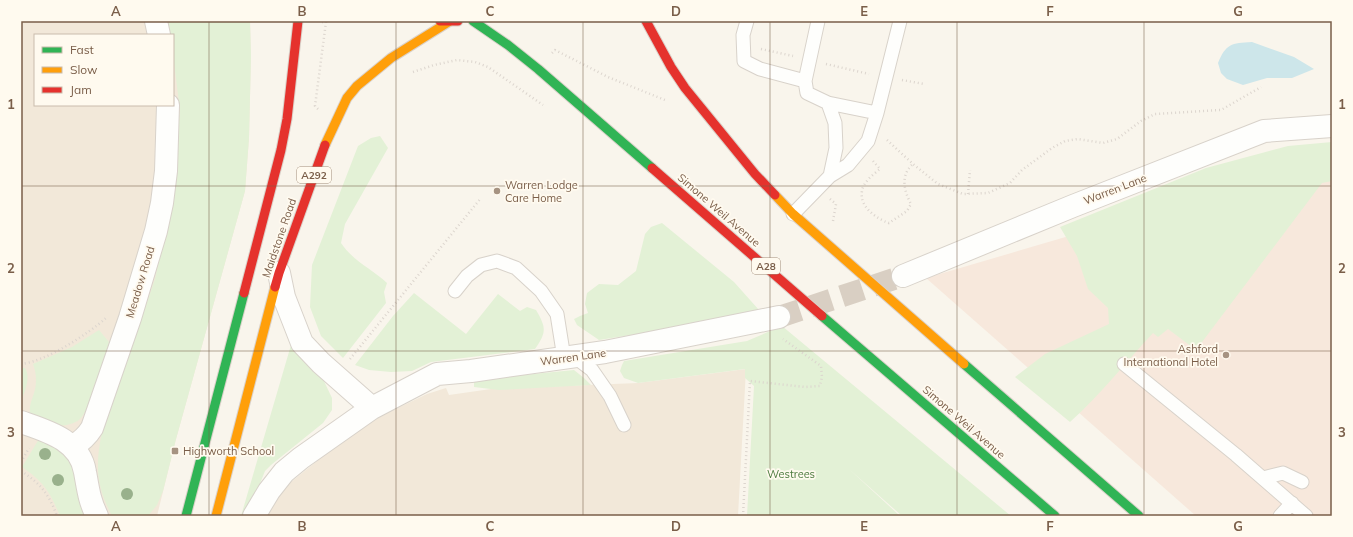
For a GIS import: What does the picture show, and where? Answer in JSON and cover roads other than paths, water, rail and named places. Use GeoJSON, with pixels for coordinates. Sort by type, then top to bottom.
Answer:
{"type":"FeatureCollection","features":[{"type":"Feature","properties":{"kind":"main road"},"geometry":{"type":"LineString","coordinates":[[440,21],[458,21]]}},
{"type":"Feature","properties":{"kind":"main road","name":"Maidstone Road"},"geometry":{"type":"LineString","coordinates":[[216,516],[279,273],[324,146],[347,98],[356,86],[391,58],[450,21]]}},
{"type":"Feature","properties":{"kind":"main road","name":"Simone Weil Avenue"},"geometry":{"type":"LineString","coordinates":[[473,21],[538,69],[1055,516]]}},
{"type":"Feature","properties":{"kind":"main road"},"geometry":{"type":"LineString","coordinates":[[646,21],[685,88],[755,174],[793,214],[1139,516]]}},
{"type":"Feature","properties":{"kind":"main road","name":"Maidstone Road"},"geometry":{"type":"LineString","coordinates":[[183,512],[281,150],[287,119],[298,22]]}},
{"type":"Feature","properties":{"kind":"street"},"geometry":{"type":"LineString","coordinates":[[156,21],[160,34]]}},
{"type":"Feature","properties":{"kind":"street","name":"Meadow Road"},"geometry":{"type":"LineString","coordinates":[[73,446],[81,442],[92,428],[142,279],[162,203],[166,171],[168,106]]}},
{"type":"Feature","properties":{"kind":"street","name":"Warren Lane"},"geometry":{"type":"LineString","coordinates":[[904,276],[1073,206],[1264,131],[1332,126]]}},
{"type":"Feature","properties":{"kind":"street"},"geometry":{"type":"LineString","coordinates":[[279,273],[284,297],[302,343],[321,363],[372,408]]}},
{"type":"Feature","properties":{"kind":"street","name":"Warren Lane"},"geometry":{"type":"LineString","coordinates":[[254,516],[269,491],[284,472],[326,439],[372,408],[437,374],[570,358],[779,317]]}},
{"type":"Feature","properties":{"kind":"street"},"geometry":{"type":"LineString","coordinates":[[21,422],[57,436],[73,446],[80,456],[85,470],[88,492],[97,516]]}},
{"type":"Feature","properties":{"kind":"lane"},"geometry":{"type":"LineString","coordinates":[[747,21],[743,36],[744,60],[760,69],[805,80]]}},
{"type":"Feature","properties":{"kind":"lane"},"geometry":{"type":"LineString","coordinates":[[818,21],[805,80],[807,93],[828,103],[875,120]]}},
{"type":"Feature","properties":{"kind":"lane"},"geometry":{"type":"LineString","coordinates":[[793,214],[830,176],[848,165],[868,141],[875,120],[900,21]]}},
{"type":"Feature","properties":{"kind":"lane"},"geometry":{"type":"LineString","coordinates":[[828,103],[835,123],[836,148],[830,176]]}},
{"type":"Feature","properties":{"kind":"lane"},"geometry":{"type":"LineString","coordinates":[[455,291],[467,276],[481,265],[497,261],[516,268],[541,291],[557,314],[570,358],[592,370],[610,396],[624,425]]}},
{"type":"Feature","properties":{"kind":"lane"},"geometry":{"type":"LineString","coordinates":[[1124,364],[1236,454],[1306,516]]}},
{"type":"Feature","properties":{"kind":"lane"},"geometry":{"type":"LineString","coordinates":[[1263,478],[1283,472],[1302,482]]}},
{"type":"Feature","properties":{"kind":"lane"},"geometry":{"type":"LineString","coordinates":[[1280,516],[1292,503]]}},
{"type":"Feature","properties":{"kind":"water"},"geometry":{"type":"Polygon","coordinates":[[[1252,42],[1294,57],[1314,69],[1292,78],[1267,78],[1243,85],[1227,79],[1221,73],[1218,63],[1224,52],[1227,48],[1234,44],[1252,42]]]}},
{"type":"Feature","properties":{"kind":"tunnel"},"geometry":{"type":"LineString","coordinates":[[779,317],[903,276]]}},
{"type":"Feature","properties":{"kind":"place","name":"Warren Lodge Care Home"},"geometry":{"type":"Point","coordinates":[497,191]}},
{"type":"Feature","properties":{"kind":"place","name":"Ashford International Hotel"},"geometry":{"type":"Point","coordinates":[1226,355]}},
{"type":"Feature","properties":{"kind":"place","name":"Highworth School"},"geometry":{"type":"Point","coordinates":[175,451]}},
{"type":"Feature","properties":{"kind":"park label","name":"Westrees"},"geometry":{"type":"Point","coordinates":[791,474]}}]}
